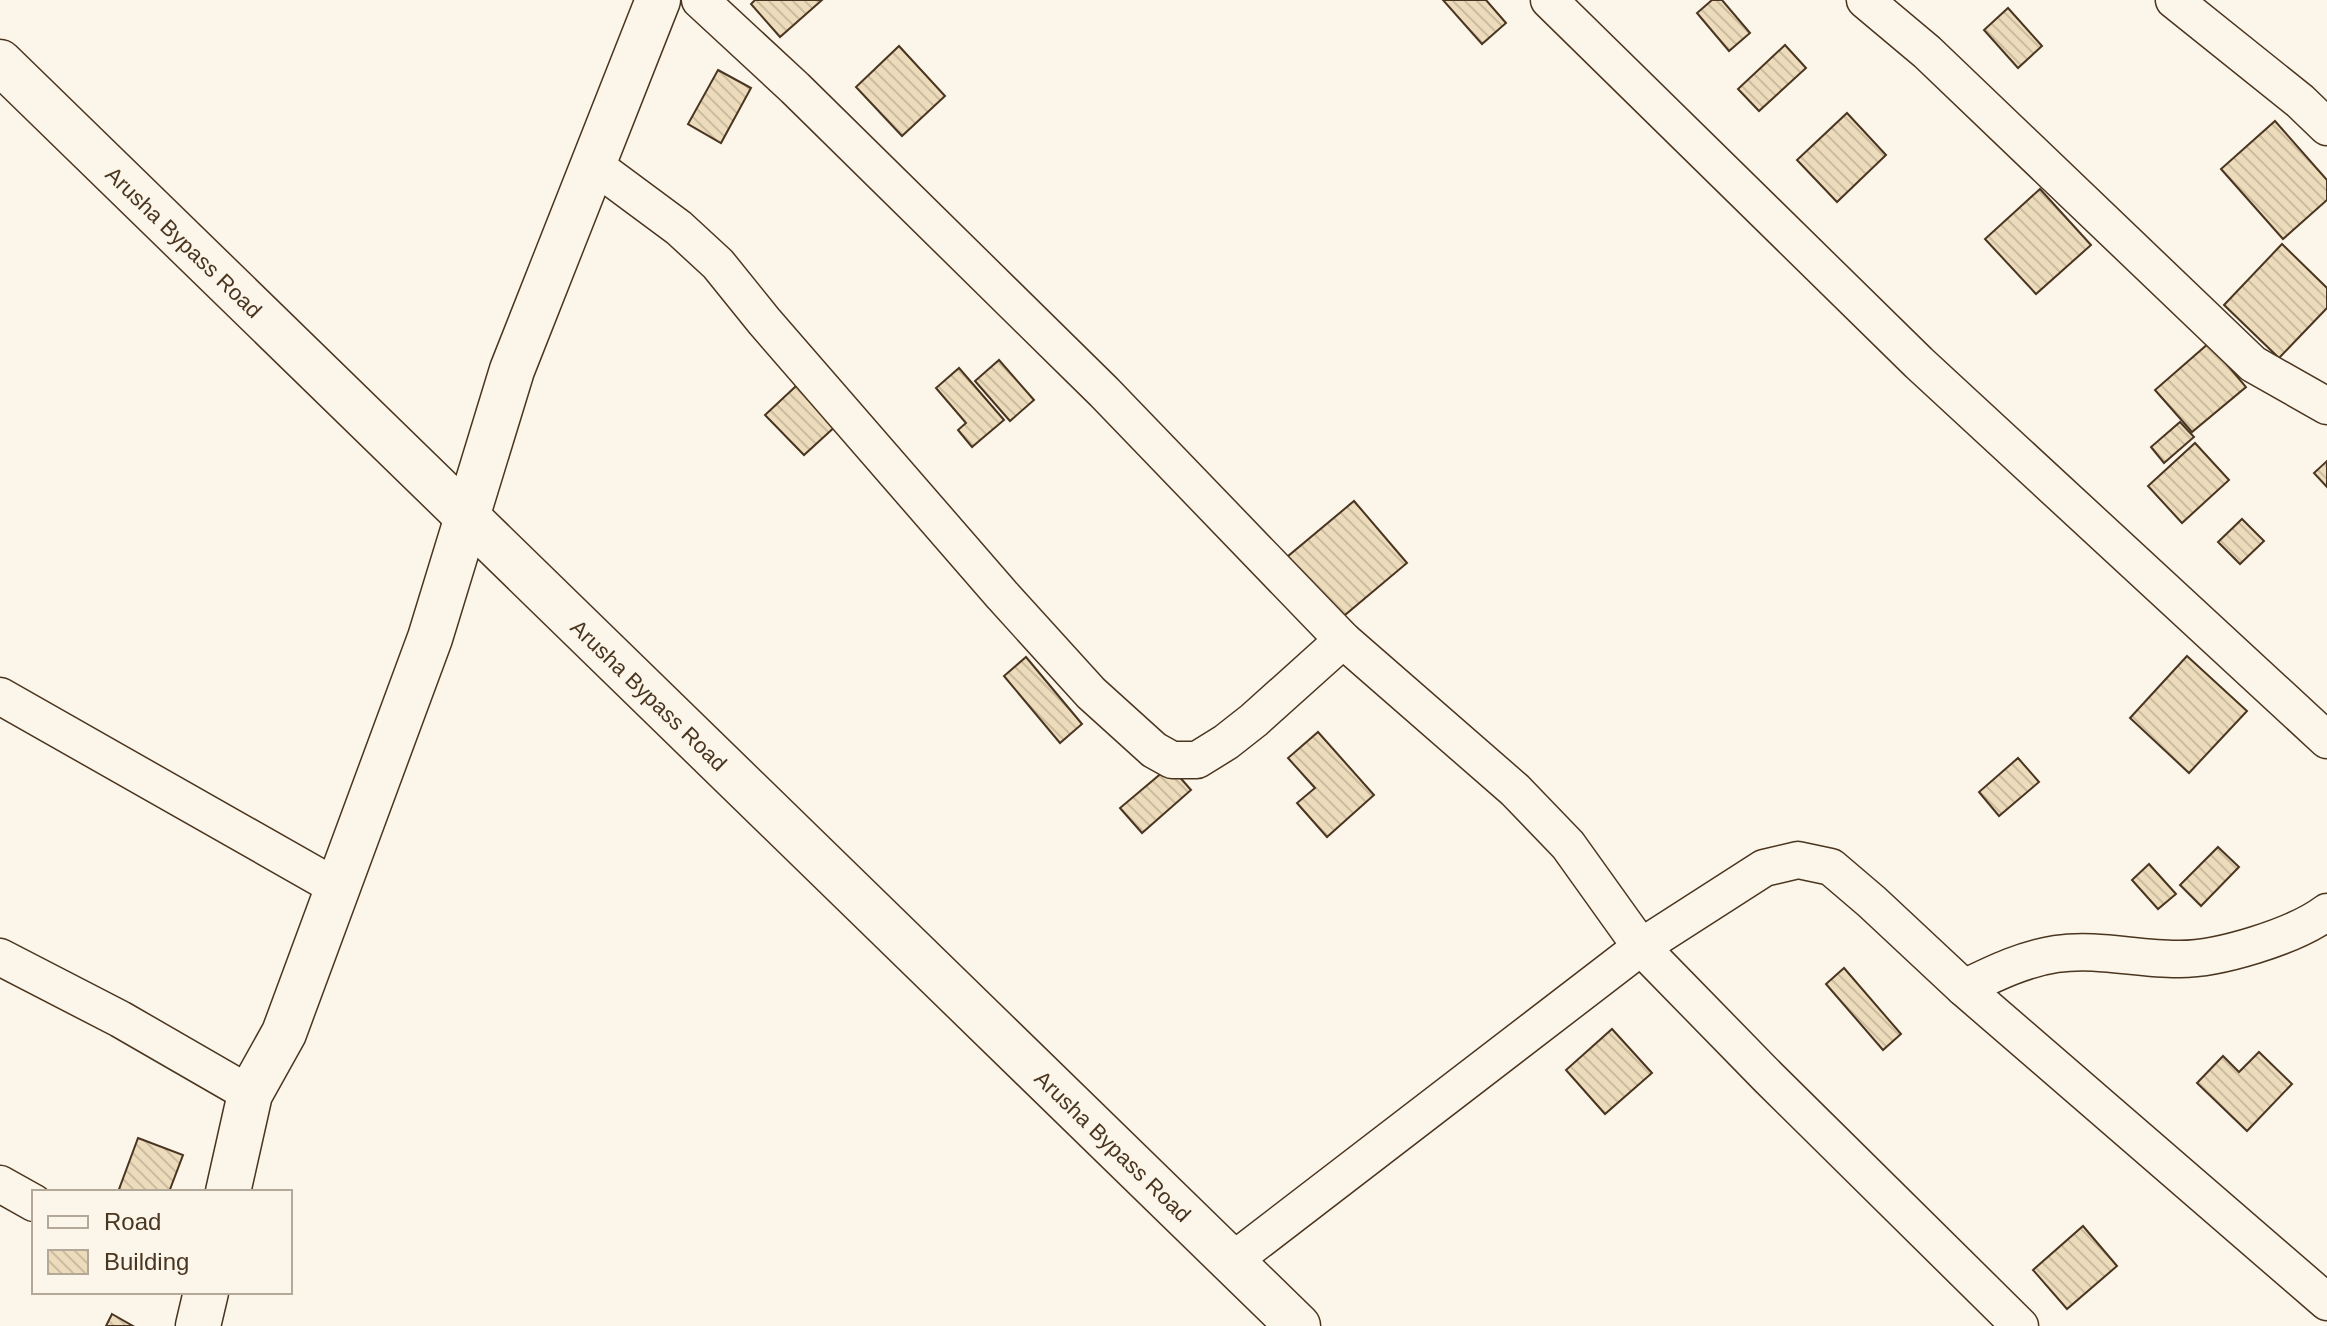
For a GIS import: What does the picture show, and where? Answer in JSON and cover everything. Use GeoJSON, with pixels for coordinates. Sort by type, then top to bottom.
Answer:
{"type":"FeatureCollection","features":[{"type":"Feature","properties":{"kind":"main road"},"geometry":{"type":"LineString","coordinates":[[228,1190],[250,1094],[284,1033],[430,638],[512,370],[658,0]]}},
{"type":"Feature","properties":{"kind":"main road","name":"Arusha Bypass Road"},"geometry":{"type":"LineString","coordinates":[[0,62],[1298,1326]]}},
{"type":"Feature","properties":{"kind":"main road"},"geometry":{"type":"LineString","coordinates":[[198,1326],[206,1294]]}},
{"type":"Feature","properties":{"kind":"street"},"geometry":{"type":"LineString","coordinates":[[700,0],[806,99],[1104,392],[1343,640],[1515,790],[1568,845],[1641,947],[2020,1326]]}},
{"type":"Feature","properties":{"kind":"street"},"geometry":{"type":"LineString","coordinates":[[1549,0],[1919,363],[2327,740]]}},
{"type":"Feature","properties":{"kind":"street"},"geometry":{"type":"LineString","coordinates":[[1865,0],[1927,52],[2253,364],[2327,406]]}},
{"type":"Feature","properties":{"kind":"street"},"geometry":{"type":"LineString","coordinates":[[2174,0],[2300,101],[2327,127]]}},
{"type":"Feature","properties":{"kind":"street"},"geometry":{"type":"LineString","coordinates":[[594,165],[679,228],[718,264],[1002,595],[1091,693],[1154,750],[1172,760],[1197,760],[1245,727],[1343,640]]}},
{"type":"Feature","properties":{"kind":"street"},"geometry":{"type":"LineString","coordinates":[[0,696],[338,888]]}},
{"type":"Feature","properties":{"kind":"street"},"geometry":{"type":"LineString","coordinates":[[1231,1262],[1641,947],[1764,868],[1798,860],[1831,867],[1964,988],[2327,1302]]}},
{"type":"Feature","properties":{"kind":"street"},"geometry":{"type":"LineString","coordinates":[[1964,988],[2011,966],[2055,954],[2111,952],[2179,960],[2246,949],[2316,920],[2327,912]]}},
{"type":"Feature","properties":{"kind":"street"},"geometry":{"type":"LineString","coordinates":[[0,957],[120,1019],[250,1094]]}},
{"type":"Feature","properties":{"kind":"street"},"geometry":{"type":"LineString","coordinates":[[0,1184],[32,1202]]}},
{"type":"Feature","properties":{"kind":"building"},"geometry":{"type":"Polygon","coordinates":[[[755,0],[822,0],[780,37],[751,4],[755,0]]]}},
{"type":"Feature","properties":{"kind":"building"},"geometry":{"type":"Polygon","coordinates":[[[1443,0],[1486,0],[1506,23],[1482,44],[1443,0]]]}},
{"type":"Feature","properties":{"kind":"building"},"geometry":{"type":"Polygon","coordinates":[[[1712,0],[1722,0],[1750,33],[1729,51],[1697,13],[1712,0]]]}},
{"type":"Feature","properties":{"kind":"building"},"geometry":{"type":"Polygon","coordinates":[[[2008,8],[2042,46],[2018,68],[1984,30],[2008,8]]]}},
{"type":"Feature","properties":{"kind":"building"},"geometry":{"type":"Polygon","coordinates":[[[1785,45],[1806,68],[1759,111],[1738,89],[1785,45]]]}},
{"type":"Feature","properties":{"kind":"building"},"geometry":{"type":"Polygon","coordinates":[[[899,46],[945,96],[902,136],[856,87],[899,46]]]}},
{"type":"Feature","properties":{"kind":"building"},"geometry":{"type":"Polygon","coordinates":[[[718,70],[751,88],[721,143],[688,124],[718,70]]]}},
{"type":"Feature","properties":{"kind":"building"},"geometry":{"type":"Polygon","coordinates":[[[1847,113],[1886,155],[1837,202],[1797,160],[1847,113]]]}},
{"type":"Feature","properties":{"kind":"building"},"geometry":{"type":"Polygon","coordinates":[[[2275,121],[2327,180],[2327,200],[2283,239],[2221,169],[2275,121]]]}},
{"type":"Feature","properties":{"kind":"building"},"geometry":{"type":"Polygon","coordinates":[[[2040,189],[2091,245],[2036,294],[1985,239],[2040,189]]]}},
{"type":"Feature","properties":{"kind":"building"},"geometry":{"type":"Polygon","coordinates":[[[2282,244],[2327,288],[2327,308],[2279,358],[2224,305],[2282,244]]]}},
{"type":"Feature","properties":{"kind":"building"},"geometry":{"type":"Polygon","coordinates":[[[2209,343],[2246,387],[2192,432],[2155,390],[2209,343]]]}},
{"type":"Feature","properties":{"kind":"building"},"geometry":{"type":"Polygon","coordinates":[[[999,360],[1034,400],[1010,421],[975,381],[999,360]]]}},
{"type":"Feature","properties":{"kind":"building"},"geometry":{"type":"Polygon","coordinates":[[[959,368],[1004,420],[972,447],[958,430],[966,423],[936,388],[959,368]]]}},
{"type":"Feature","properties":{"kind":"building"},"geometry":{"type":"Polygon","coordinates":[[[810,373],[849,414],[804,455],[765,415],[810,373]]]}},
{"type":"Feature","properties":{"kind":"building"},"geometry":{"type":"Polygon","coordinates":[[[2180,422],[2194,437],[2164,463],[2151,447],[2180,422]]]}},
{"type":"Feature","properties":{"kind":"building"},"geometry":{"type":"Polygon","coordinates":[[[2195,443],[2229,480],[2182,523],[2148,486],[2195,443]]]}},
{"type":"Feature","properties":{"kind":"building"},"geometry":{"type":"Polygon","coordinates":[[[2327,461],[2327,487],[2314,473],[2327,461]]]}},
{"type":"Feature","properties":{"kind":"building"},"geometry":{"type":"Polygon","coordinates":[[[1354,501],[1407,563],[1339,620],[1287,557],[1354,501]]]}},
{"type":"Feature","properties":{"kind":"building"},"geometry":{"type":"Polygon","coordinates":[[[2242,519],[2264,541],[2240,564],[2218,542],[2242,519]]]}},
{"type":"Feature","properties":{"kind":"building"},"geometry":{"type":"Polygon","coordinates":[[[2187,656],[2247,711],[2189,773],[2130,718],[2187,656]]]}},
{"type":"Feature","properties":{"kind":"building"},"geometry":{"type":"Polygon","coordinates":[[[1026,657],[1082,724],[1060,743],[1004,676],[1026,657]]]}},
{"type":"Feature","properties":{"kind":"building"},"geometry":{"type":"Polygon","coordinates":[[[1318,732],[1374,795],[1327,837],[1297,803],[1315,788],[1288,758],[1318,732]]]}},
{"type":"Feature","properties":{"kind":"building"},"geometry":{"type":"Polygon","coordinates":[[[2018,758],[2039,782],[1999,816],[1979,792],[2018,758]]]}},
{"type":"Feature","properties":{"kind":"building"},"geometry":{"type":"Polygon","coordinates":[[[1170,766],[1191,790],[1142,833],[1120,808],[1170,766]]]}},
{"type":"Feature","properties":{"kind":"building"},"geometry":{"type":"Polygon","coordinates":[[[2218,847],[2239,867],[2201,906],[2180,885],[2218,847]]]}},
{"type":"Feature","properties":{"kind":"building"},"geometry":{"type":"Polygon","coordinates":[[[2149,864],[2176,894],[2158,909],[2132,880],[2149,864]]]}},
{"type":"Feature","properties":{"kind":"building"},"geometry":{"type":"Polygon","coordinates":[[[1844,968],[1901,1034],[1883,1050],[1826,984],[1844,968]]]}},
{"type":"Feature","properties":{"kind":"building"},"geometry":{"type":"Polygon","coordinates":[[[1612,1029],[1652,1073],[1605,1114],[1566,1070],[1612,1029]]]}},
{"type":"Feature","properties":{"kind":"building"},"geometry":{"type":"Polygon","coordinates":[[[2259,1052],[2292,1084],[2247,1131],[2197,1083],[2223,1056],[2239,1072],[2259,1052]]]}},
{"type":"Feature","properties":{"kind":"building"},"geometry":{"type":"Polygon","coordinates":[[[138,1138],[183,1155],[170,1190],[119,1190],[138,1138]]]}},
{"type":"Feature","properties":{"kind":"building"},"geometry":{"type":"Polygon","coordinates":[[[2083,1226],[2117,1266],[2067,1309],[2033,1270],[2083,1226]]]}},
{"type":"Feature","properties":{"kind":"building"},"geometry":{"type":"Polygon","coordinates":[[[112,1314],[133,1326],[106,1326],[112,1314]]]}}]}
